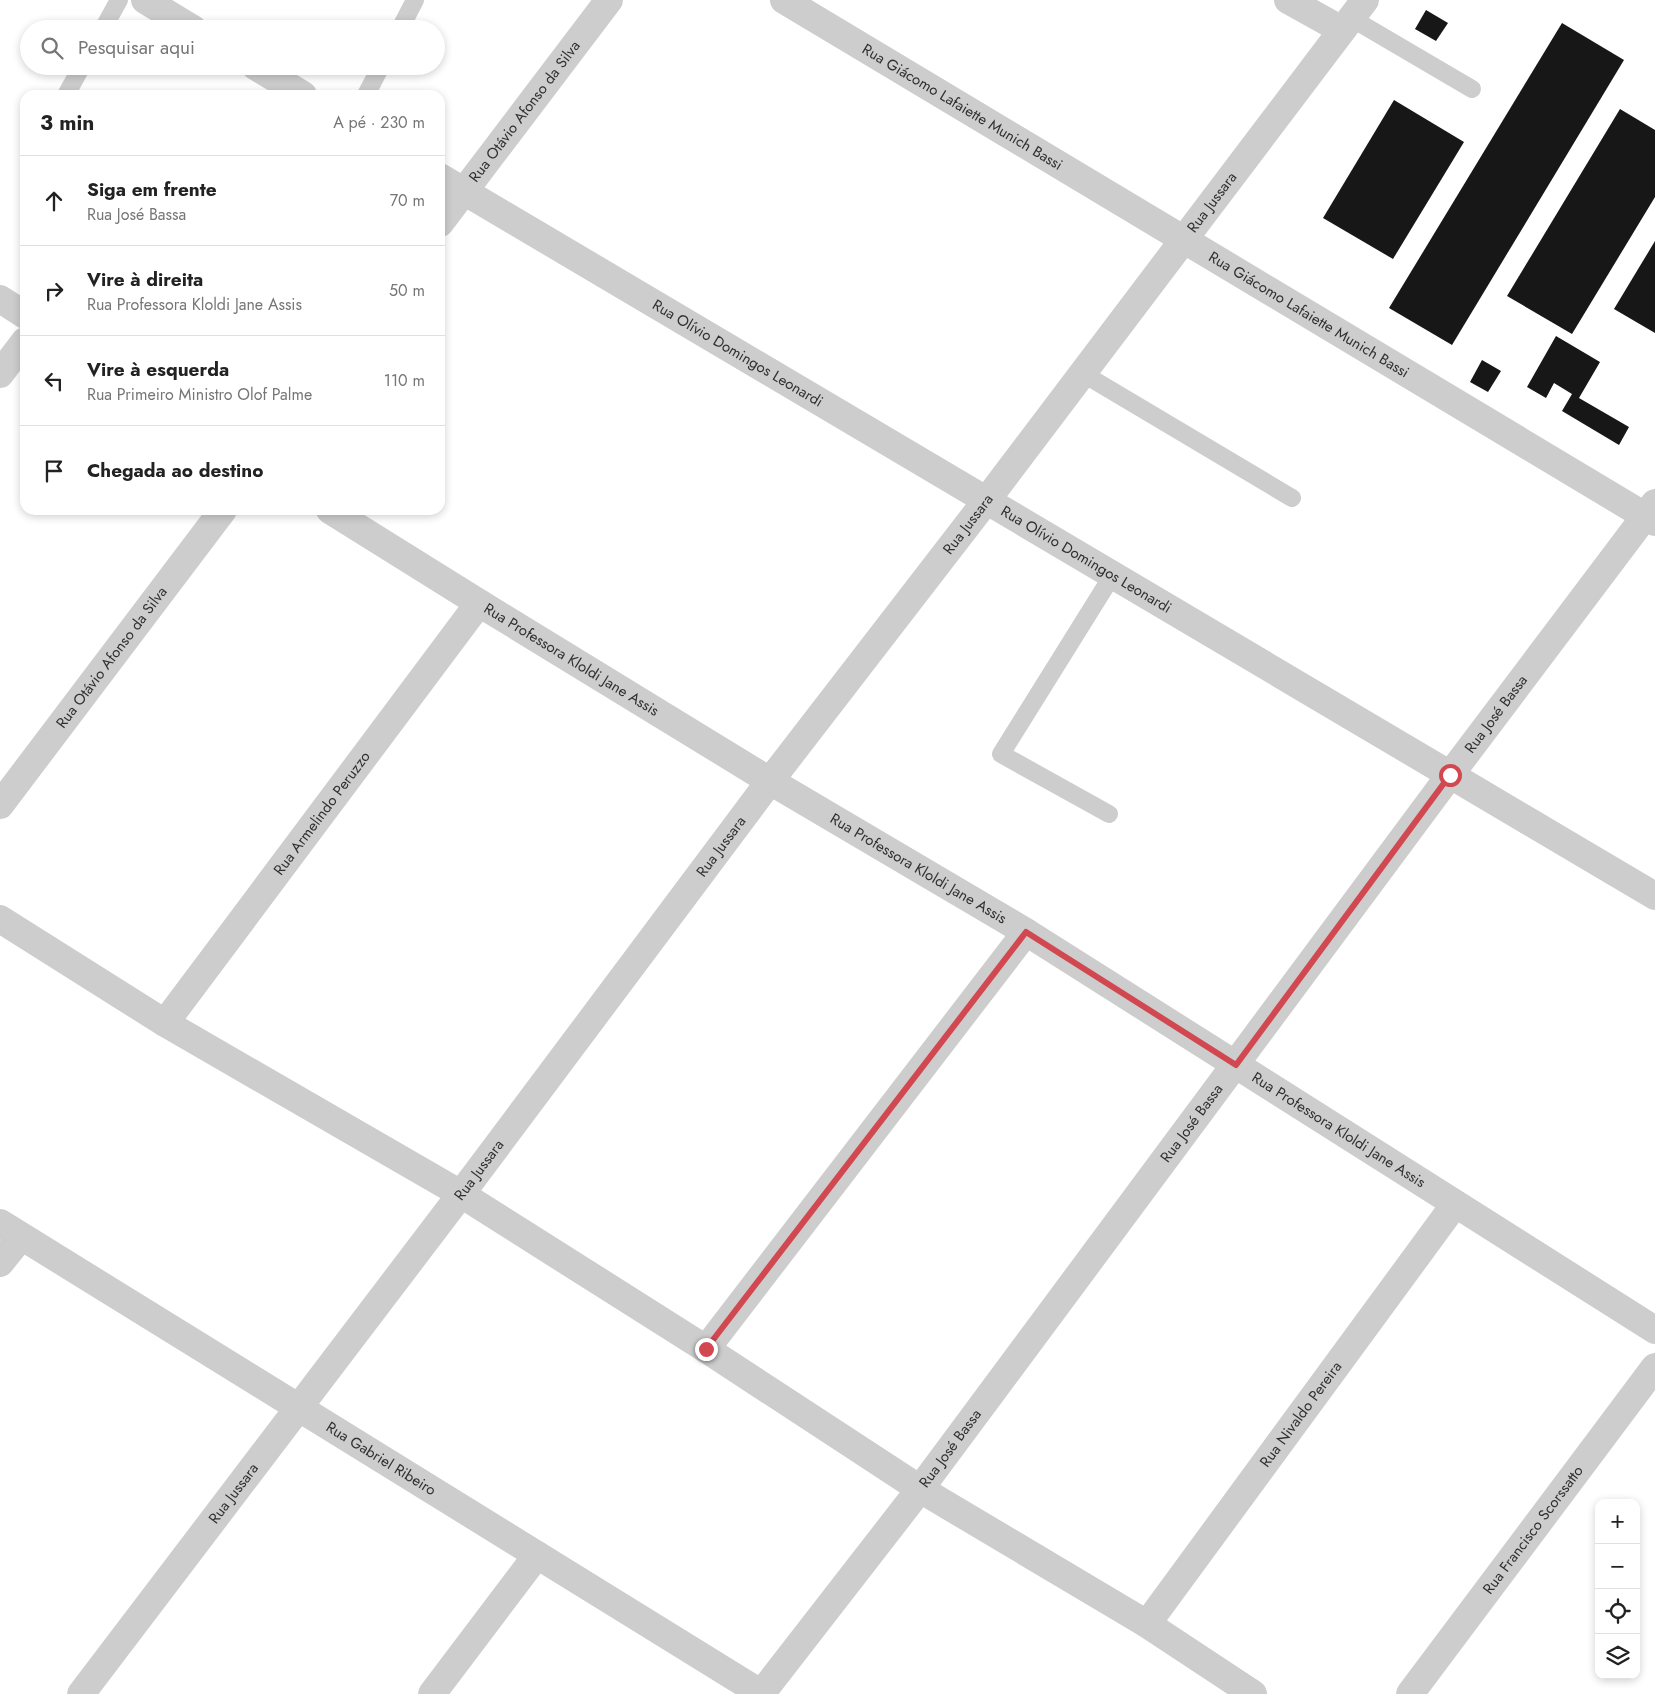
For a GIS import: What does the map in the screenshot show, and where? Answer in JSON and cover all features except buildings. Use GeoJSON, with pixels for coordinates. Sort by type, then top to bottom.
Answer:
{"type":"FeatureCollection","features":[{"type":"Feature","properties":{"kind":"street"},"geometry":{"type":"LineString","coordinates":[[145,0],[178,20]]}},
{"type":"Feature","properties":{"kind":"street","name":"Rua Otávio Afonso da Silva"},"geometry":{"type":"LineString","coordinates":[[445,216],[609,0]]}},
{"type":"Feature","properties":{"kind":"street","name":"Rua Giácomo Lafaiette Munich Bassi"},"geometry":{"type":"LineString","coordinates":[[784,0],[1184,239],[1652,514]]}},
{"type":"Feature","properties":{"kind":"street"},"geometry":{"type":"LineString","coordinates":[[1288,0],[1353,16]]}},
{"type":"Feature","properties":{"kind":"street","name":"Rua Jussara"},"geometry":{"type":"LineString","coordinates":[[81,1694],[461,1194],[770,781],[986,501],[1353,16]]}},
{"type":"Feature","properties":{"kind":"street"},"geometry":{"type":"LineString","coordinates":[[270,75],[295,90]]}},
{"type":"Feature","properties":{"kind":"street","name":"Rua Olívio Domingos Leonardi"},"geometry":{"type":"LineString","coordinates":[[445,180],[1655,896]]}},
{"type":"Feature","properties":{"kind":"street"},"geometry":{"type":"LineString","coordinates":[[0,299],[20,312]]}},
{"type":"Feature","properties":{"kind":"street"},"geometry":{"type":"LineString","coordinates":[[0,374],[20,348]]}},
{"type":"Feature","properties":{"kind":"street","name":"Rua José Bassa"},"geometry":{"type":"LineString","coordinates":[[762,1694],[920,1489],[1450,775],[1652,514]]}},
{"type":"Feature","properties":{"kind":"street","name":"Rua Otávio Afonso da Silva"},"geometry":{"type":"LineString","coordinates":[[0,805],[219,515]]}},
{"type":"Feature","properties":{"kind":"street","name":"Rua Professora Kloldi Jane Assis"},"geometry":{"type":"LineString","coordinates":[[338,515],[770,781],[1026,932],[1655,1330]]}},
{"type":"Feature","properties":{"kind":"street","name":"Rua Armelindo Peruzzo"},"geometry":{"type":"LineString","coordinates":[[165,1023],[479,603]]}},
{"type":"Feature","properties":{"kind":"street"},"geometry":{"type":"LineString","coordinates":[[0,919],[165,1023],[461,1194],[706,1349],[920,1489],[1147,1624],[1253,1694]]}},
{"type":"Feature","properties":{"kind":"street"},"geometry":{"type":"LineString","coordinates":[[706,1349],[1026,932]]}},
{"type":"Feature","properties":{"kind":"street","name":"Rua Nivaldo Pereira"},"geometry":{"type":"LineString","coordinates":[[1147,1624],[1455,1204]]}},
{"type":"Feature","properties":{"kind":"street"},"geometry":{"type":"LineString","coordinates":[[0,1263],[10,1230]]}},
{"type":"Feature","properties":{"kind":"street","name":"Rua Gabriel Ribeiro"},"geometry":{"type":"LineString","coordinates":[[10,1230],[762,1694]]}},
{"type":"Feature","properties":{"kind":"street","name":"Rua Francisco Scorssatto"},"geometry":{"type":"LineString","coordinates":[[1410,1694],[1655,1367]]}},
{"type":"Feature","properties":{"kind":"street"},"geometry":{"type":"LineString","coordinates":[[432,1694],[537,1555]]}},
{"type":"Feature","properties":{"kind":"lane"},"geometry":{"type":"LineString","coordinates":[[108,20],[118,0]]}},
{"type":"Feature","properties":{"kind":"lane"},"geometry":{"type":"LineString","coordinates":[[405,20],[415,0]]}},
{"type":"Feature","properties":{"kind":"lane"},"geometry":{"type":"LineString","coordinates":[[1353,16],[1472,89]]}},
{"type":"Feature","properties":{"kind":"lane"},"geometry":{"type":"LineString","coordinates":[[69,90],[77,75]]}},
{"type":"Feature","properties":{"kind":"lane"},"geometry":{"type":"LineString","coordinates":[[369,90],[376,75]]}},
{"type":"Feature","properties":{"kind":"lane"},"geometry":{"type":"LineString","coordinates":[[1082,373],[1292,498]]}},
{"type":"Feature","properties":{"kind":"lane"},"geometry":{"type":"LineString","coordinates":[[1109,814],[1001,754],[1112,576]]}},
{"type":"Feature","properties":{"kind":"route"},"geometry":{"type":"LineString","coordinates":[[706,1349],[1026,932],[1236,1065],[1450,775]]}}]}
